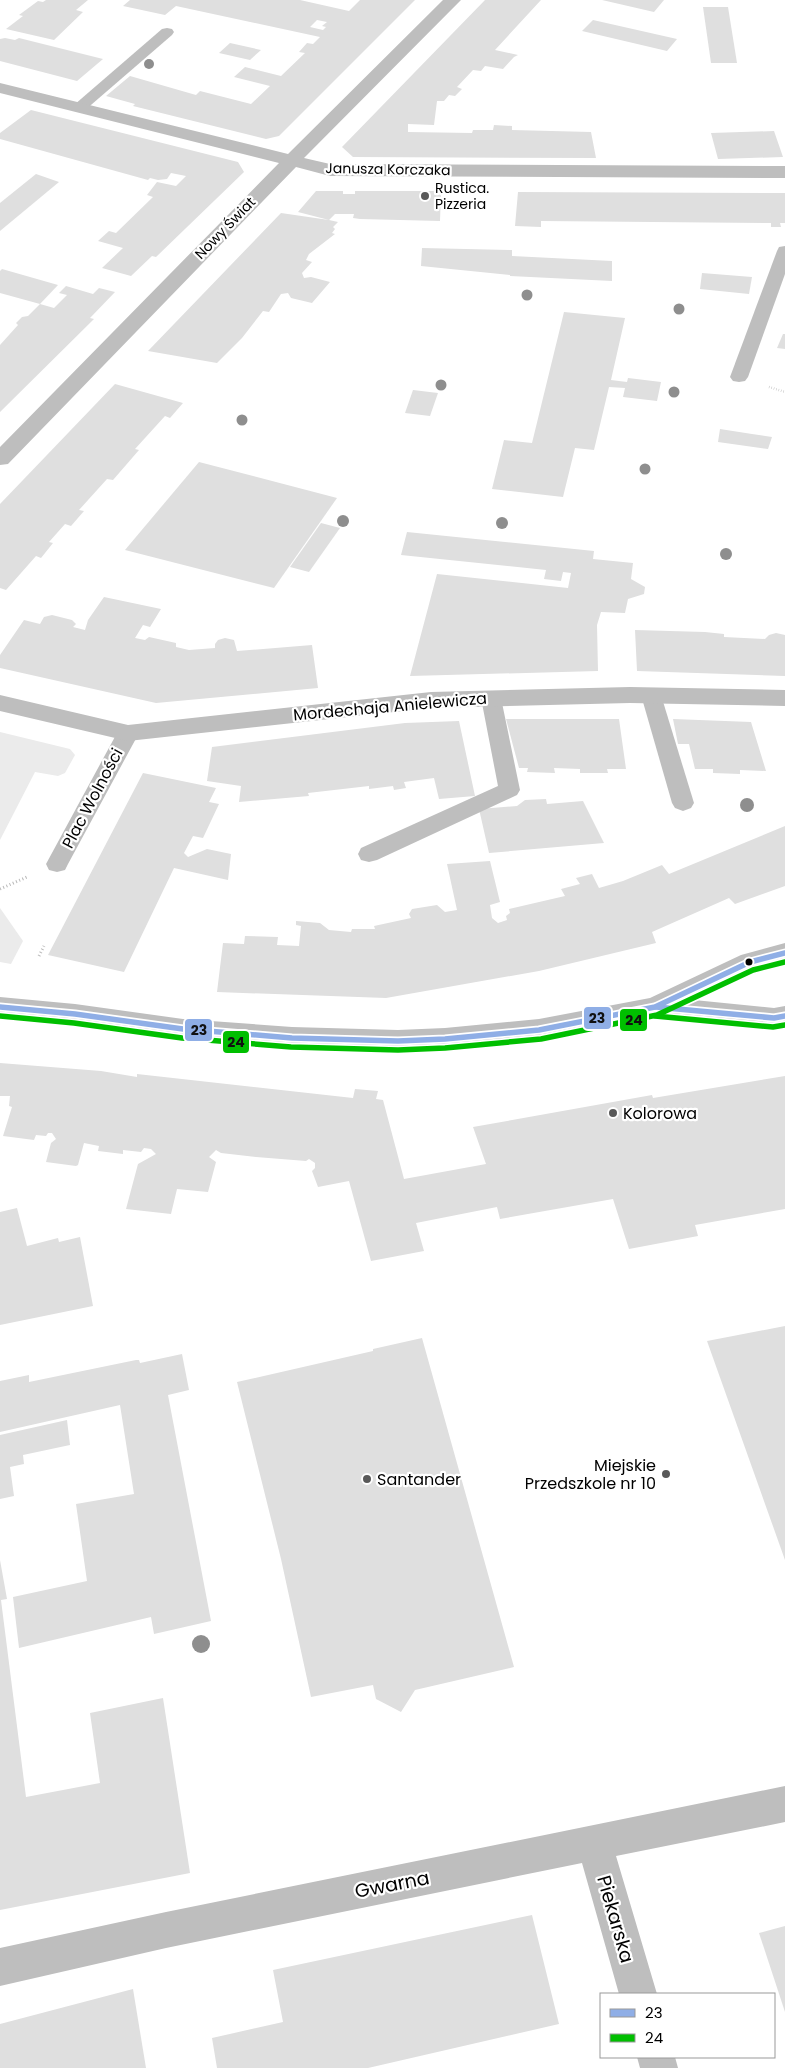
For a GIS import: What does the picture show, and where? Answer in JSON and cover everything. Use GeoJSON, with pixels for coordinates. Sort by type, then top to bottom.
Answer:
{"type":"FeatureCollection","features":[{"type":"Feature","properties":{"kind":"street","name":"Nowy Świat"},"geometry":{"type":"LineString","coordinates":[[0,459],[290,161],[453,0]]}},
{"type":"Feature","properties":{"kind":"street","name":"Janusza Korczaka"},"geometry":{"type":"LineString","coordinates":[[0,88],[330,170],[785,172]]}},
{"type":"Feature","properties":{"kind":"street","name":"Mordechaja Anielewicza"},"geometry":{"type":"LineString","coordinates":[[0,703],[128,733],[376,705],[491,698],[651,695],[785,698]]}},
{"type":"Feature","properties":{"kind":"street"},"geometry":{"type":"LineString","coordinates":[[0,1007],[75,1014],[193,1030],[292,1038],[398,1041],[445,1039],[539,1030],[655,1007],[750,962],[785,953]]}},
{"type":"Feature","properties":{"kind":"street"},"geometry":{"type":"LineString","coordinates":[[655,1007],[774,1018],[785,1016]]}},
{"type":"Feature","properties":{"kind":"street","name":"Gwarna"},"geometry":{"type":"LineString","coordinates":[[0,1967],[166,1930],[785,1804]]}},
{"type":"Feature","properties":{"kind":"street","name":"Piekarska"},"geometry":{"type":"LineString","coordinates":[[594,1844],[638,1993]]}},
{"type":"Feature","properties":{"kind":"lane"},"geometry":{"type":"LineString","coordinates":[[79,108],[167,32]]}},
{"type":"Feature","properties":{"kind":"lane"},"geometry":{"type":"LineString","coordinates":[[739,377],[785,251]]}},
{"type":"Feature","properties":{"kind":"lane"},"geometry":{"type":"LineString","coordinates":[[651,695],[683,803]]}},
{"type":"Feature","properties":{"kind":"lane"},"geometry":{"type":"LineString","coordinates":[[368,854],[509,790],[491,698]]}},
{"type":"Feature","properties":{"kind":"lane","name":"Plac Wolności"},"geometry":{"type":"LineString","coordinates":[[57,864],[128,733]]}},
{"type":"Feature","properties":{"kind":"path"},"geometry":{"type":"LineString","coordinates":[[39,956],[44,946]]}},
{"type":"Feature","properties":{"kind":"shaded area"},"geometry":{"type":"Polygon","coordinates":[[[0,732],[70,749],[75,755],[65,773],[58,776],[35,772],[0,840],[0,732]]]}},
{"type":"Feature","properties":{"kind":"shaded area"},"geometry":{"type":"Polygon","coordinates":[[[0,908],[23,941],[11,964],[0,962],[0,908]]]}},
{"type":"Feature","properties":{"kind":"building"},"geometry":{"type":"Polygon","coordinates":[[[46,0],[88,0],[76,10],[83,12],[54,40],[6,29],[23,16],[19,15],[38,1],[43,2],[46,0]]]}},
{"type":"Feature","properties":{"kind":"building"},"geometry":{"type":"Polygon","coordinates":[[[130,0],[300,0],[349,11],[360,0],[415,0],[279,136],[266,139],[133,106],[135,104],[106,96],[130,76],[196,95],[200,91],[251,104],[270,86],[234,77],[245,67],[281,76],[305,53],[299,52],[307,43],[313,44],[320,37],[176,6],[165,15],[123,6],[130,0]],[[317,20],[310,27],[323,30],[326,27],[322,26],[327,22],[317,20]]]}},
{"type":"Feature","properties":{"kind":"building"},"geometry":{"type":"Polygon","coordinates":[[[485,0],[541,0],[495,50],[518,55],[503,69],[485,66],[481,71],[473,70],[457,87],[462,89],[455,96],[449,95],[444,101],[437,101],[434,125],[408,124],[408,132],[472,133],[473,130],[493,130],[494,125],[512,126],[512,130],[591,132],[596,158],[353,157],[342,147],[485,0]]]}},
{"type":"Feature","properties":{"kind":"building"},"geometry":{"type":"Polygon","coordinates":[[[602,0],[664,0],[654,12],[602,0]]]}},
{"type":"Feature","properties":{"kind":"building"},"geometry":{"type":"Polygon","coordinates":[[[703,7],[728,7],[737,63],[711,63],[703,7]]]}},
{"type":"Feature","properties":{"kind":"building"},"geometry":{"type":"Polygon","coordinates":[[[593,20],[677,39],[667,51],[582,31],[593,20]]]}},
{"type":"Feature","properties":{"kind":"building"},"geometry":{"type":"Polygon","coordinates":[[[19,38],[103,59],[77,81],[0,61],[0,39],[15,40],[19,38]]]}},
{"type":"Feature","properties":{"kind":"building"},"geometry":{"type":"Polygon","coordinates":[[[230,43],[261,50],[250,60],[219,53],[230,43]]]}},
{"type":"Feature","properties":{"kind":"building"},"geometry":{"type":"Polygon","coordinates":[[[31,110],[238,162],[244,172],[156,257],[152,256],[131,276],[102,268],[123,248],[98,241],[109,231],[116,233],[153,197],[147,195],[157,182],[176,186],[186,176],[171,173],[167,179],[158,180],[150,178],[148,180],[0,139],[0,133],[31,110]]]}},
{"type":"Feature","properties":{"kind":"building"},"geometry":{"type":"Polygon","coordinates":[[[774,131],[783,157],[718,159],[711,133],[774,131]]]}},
{"type":"Feature","properties":{"kind":"building"},"geometry":{"type":"Polygon","coordinates":[[[36,174],[59,182],[0,231],[0,203],[36,174]]]}},
{"type":"Feature","properties":{"kind":"building"},"geometry":{"type":"Polygon","coordinates":[[[316,191],[343,191],[343,194],[355,194],[355,191],[441,191],[440,221],[360,219],[353,218],[354,214],[335,214],[329,220],[298,212],[316,191]]]}},
{"type":"Feature","properties":{"kind":"building"},"geometry":{"type":"Polygon","coordinates":[[[518,192],[785,193],[785,223],[780,223],[781,227],[771,227],[771,223],[541,221],[541,227],[515,226],[518,192]]]}},
{"type":"Feature","properties":{"kind":"building"},"geometry":{"type":"Polygon","coordinates":[[[281,213],[338,222],[333,227],[335,229],[332,233],[335,234],[309,254],[306,260],[312,262],[302,273],[304,278],[311,277],[330,282],[312,303],[291,298],[288,293],[281,294],[269,312],[263,311],[242,338],[217,363],[148,351],[281,213]]]}},
{"type":"Feature","properties":{"kind":"building"},"geometry":{"type":"Polygon","coordinates":[[[422,248],[512,250],[512,256],[612,261],[612,281],[510,276],[421,266],[422,248]]]}},
{"type":"Feature","properties":{"kind":"building"},"geometry":{"type":"Polygon","coordinates":[[[2,269],[58,285],[40,304],[0,293],[0,271],[2,269]]]}},
{"type":"Feature","properties":{"kind":"building"},"geometry":{"type":"Polygon","coordinates":[[[702,273],[752,277],[749,294],[700,289],[702,273]]]}},
{"type":"Feature","properties":{"kind":"building"},"geometry":{"type":"Polygon","coordinates":[[[66,286],[93,294],[99,288],[115,292],[90,318],[94,319],[0,412],[0,345],[18,325],[16,323],[22,317],[28,316],[40,304],[54,308],[67,295],[59,293],[66,286]]]}},
{"type":"Feature","properties":{"kind":"building"},"geometry":{"type":"Polygon","coordinates":[[[564,312],[625,318],[611,380],[627,382],[628,378],[661,382],[657,401],[623,397],[625,388],[609,387],[594,450],[575,448],[563,497],[492,489],[504,440],[532,443],[564,312]]]}},
{"type":"Feature","properties":{"kind":"building"},"geometry":{"type":"Polygon","coordinates":[[[783,334],[785,334],[785,349],[777,348],[783,334]]]}},
{"type":"Feature","properties":{"kind":"building"},"geometry":{"type":"Polygon","coordinates":[[[115,384],[183,403],[170,418],[165,416],[135,449],[139,450],[113,480],[107,479],[79,510],[84,511],[71,526],[65,524],[49,542],[53,543],[41,558],[36,556],[6,590],[0,588],[0,504],[115,384]]]}},
{"type":"Feature","properties":{"kind":"building"},"geometry":{"type":"Polygon","coordinates":[[[413,390],[438,393],[430,416],[405,413],[413,390]]]}},
{"type":"Feature","properties":{"kind":"building"},"geometry":{"type":"Polygon","coordinates":[[[720,429],[772,437],[768,449],[718,442],[720,429]]]}},
{"type":"Feature","properties":{"kind":"building"},"geometry":{"type":"Polygon","coordinates":[[[199,462],[337,498],[274,588],[125,550],[199,462]]]}},
{"type":"Feature","properties":{"kind":"building"},"geometry":{"type":"Polygon","coordinates":[[[321,523],[340,528],[309,572],[290,567],[321,523]]]}},
{"type":"Feature","properties":{"kind":"building"},"geometry":{"type":"Polygon","coordinates":[[[407,532],[594,551],[593,559],[633,563],[631,579],[645,587],[644,594],[628,599],[625,613],[601,612],[597,625],[598,671],[410,676],[437,574],[568,588],[571,573],[563,572],[561,581],[544,579],[546,570],[401,555],[407,532]]]}},
{"type":"Feature","properties":{"kind":"building"},"geometry":{"type":"Polygon","coordinates":[[[104,597],[161,609],[150,627],[143,625],[135,638],[145,640],[149,637],[176,643],[176,647],[189,650],[215,648],[218,640],[225,638],[234,640],[237,651],[312,645],[318,688],[156,703],[0,668],[0,655],[24,620],[40,624],[44,617],[52,615],[72,620],[76,624],[73,627],[85,630],[88,620],[104,597]]]}},
{"type":"Feature","properties":{"kind":"building"},"geometry":{"type":"Polygon","coordinates":[[[635,630],[705,632],[724,634],[724,637],[765,639],[769,635],[776,633],[785,635],[785,676],[637,671],[635,630]]]}},
{"type":"Feature","properties":{"kind":"building"},"geometry":{"type":"Polygon","coordinates":[[[506,719],[619,719],[626,769],[607,769],[608,773],[580,773],[580,769],[554,768],[555,773],[527,772],[528,768],[519,768],[506,719]]]}},
{"type":"Feature","properties":{"kind":"building"},"geometry":{"type":"Polygon","coordinates":[[[673,719],[751,722],[766,771],[740,770],[740,774],[713,773],[713,769],[695,769],[689,744],[678,744],[673,719]]]}},
{"type":"Feature","properties":{"kind":"building"},"geometry":{"type":"Polygon","coordinates":[[[459,721],[475,796],[439,799],[434,778],[404,782],[406,788],[394,790],[393,786],[369,789],[369,786],[308,793],[309,796],[239,802],[241,786],[207,781],[212,747],[405,723],[459,721]]]}},
{"type":"Feature","properties":{"kind":"building"},"geometry":{"type":"Polygon","coordinates":[[[143,773],[216,788],[209,802],[219,804],[203,838],[193,836],[184,853],[188,857],[207,849],[231,854],[228,880],[174,868],[124,972],[48,955],[143,773]]]}},
{"type":"Feature","properties":{"kind":"building"},"geometry":{"type":"Polygon","coordinates":[[[546,799],[547,804],[583,801],[604,843],[489,853],[479,809],[517,806],[525,800],[546,799]]]}},
{"type":"Feature","properties":{"kind":"building"},"geometry":{"type":"Polygon","coordinates":[[[785,826],[785,886],[735,904],[729,898],[652,932],[656,943],[539,971],[386,998],[217,992],[223,943],[244,944],[245,936],[278,937],[277,945],[299,946],[301,926],[296,925],[296,921],[320,923],[329,930],[351,932],[352,929],[375,929],[374,926],[411,918],[409,914],[412,909],[437,905],[445,912],[457,910],[447,864],[490,861],[500,902],[490,905],[492,918],[498,923],[507,920],[506,916],[510,913],[509,909],[565,896],[561,889],[580,884],[576,878],[592,874],[599,888],[623,881],[662,865],[669,874],[785,826]]]}},
{"type":"Feature","properties":{"kind":"building"},"geometry":{"type":"Polygon","coordinates":[[[0,1063],[101,1071],[137,1077],[137,1074],[353,1098],[355,1089],[378,1091],[376,1099],[383,1100],[404,1179],[486,1164],[473,1127],[652,1095],[653,1098],[785,1076],[785,1209],[695,1225],[698,1236],[629,1249],[613,1199],[500,1219],[497,1207],[416,1223],[424,1251],[371,1261],[349,1181],[318,1187],[312,1171],[315,1168],[315,1163],[309,1159],[306,1161],[256,1157],[221,1153],[216,1150],[209,1157],[216,1162],[208,1192],[177,1189],[171,1214],[126,1209],[138,1164],[156,1154],[151,1149],[144,1148],[141,1152],[123,1150],[123,1154],[98,1151],[99,1146],[84,1143],[78,1165],[76,1166],[46,1162],[51,1143],[56,1139],[52,1133],[48,1133],[46,1136],[36,1135],[34,1140],[3,1136],[12,1107],[9,1106],[10,1096],[0,1096],[0,1063]]]}},
{"type":"Feature","properties":{"kind":"building"},"geometry":{"type":"Polygon","coordinates":[[[17,1208],[27,1246],[58,1238],[59,1242],[80,1237],[93,1306],[0,1325],[0,1212],[17,1208]]]}},
{"type":"Feature","properties":{"kind":"building"},"geometry":{"type":"Polygon","coordinates":[[[785,1326],[785,1560],[707,1341],[785,1326]]]}},
{"type":"Feature","properties":{"kind":"building"},"geometry":{"type":"Polygon","coordinates":[[[422,1338],[514,1667],[415,1690],[401,1712],[376,1699],[373,1685],[311,1697],[281,1559],[237,1382],[422,1338]]]}},
{"type":"Feature","properties":{"kind":"building"},"geometry":{"type":"Polygon","coordinates":[[[182,1354],[189,1390],[168,1395],[211,1621],[154,1634],[151,1617],[19,1648],[13,1597],[87,1581],[76,1504],[134,1494],[120,1405],[0,1432],[0,1381],[29,1375],[29,1382],[136,1360],[139,1360],[140,1363],[182,1354]]]}},
{"type":"Feature","properties":{"kind":"building"},"geometry":{"type":"Polygon","coordinates":[[[67,1420],[70,1445],[23,1455],[24,1464],[10,1467],[14,1496],[0,1499],[0,1435],[67,1420]]]}},
{"type":"Feature","properties":{"kind":"building"},"geometry":{"type":"Polygon","coordinates":[[[0,1560],[7,1599],[1,1600],[26,1797],[100,1783],[90,1713],[163,1698],[190,1873],[0,1910],[0,1560]]]}},
{"type":"Feature","properties":{"kind":"building"},"geometry":{"type":"Polygon","coordinates":[[[532,1915],[559,2024],[368,2068],[217,2068],[212,2038],[283,2022],[273,1970],[532,1915]]]}},
{"type":"Feature","properties":{"kind":"building"},"geometry":{"type":"Polygon","coordinates":[[[785,1926],[785,2012],[759,1933],[785,1926]]]}},
{"type":"Feature","properties":{"kind":"building"},"geometry":{"type":"Polygon","coordinates":[[[133,1989],[146,2068],[0,2068],[0,2024],[133,1989]]]}},
{"type":"Feature","properties":{"kind":"transit line","name":"23"},"geometry":{"type":"LineString","coordinates":[[0,1007],[75,1014],[183,1029],[292,1038],[398,1041],[445,1039],[539,1030],[655,1007],[750,962],[785,953]]}},
{"type":"Feature","properties":{"kind":"transit line","name":"24"},"geometry":{"type":"LineString","coordinates":[[0,1016],[74,1023],[182,1038],[291,1047],[398,1050],[445,1048],[541,1039],[657,1015],[753,970],[785,962]]}},
{"type":"Feature","properties":{"kind":"transit line","name":"23"},"geometry":{"type":"LineString","coordinates":[[656,1007],[774,1018],[785,1016]]}},
{"type":"Feature","properties":{"kind":"transit line","name":"24"},"geometry":{"type":"LineString","coordinates":[[655,1016],[773,1027],[785,1025]]}},
{"type":"Feature","properties":{"kind":"place","name":"Rustica. Pizzeria"},"geometry":{"type":"Point","coordinates":[425,196]}},
{"type":"Feature","properties":{"kind":"place","name":"Kolorowa"},"geometry":{"type":"Point","coordinates":[613,1113]}},
{"type":"Feature","properties":{"kind":"place","name":"Miejskie Przedszkole nr 10"},"geometry":{"type":"Point","coordinates":[666,1474]}},
{"type":"Feature","properties":{"kind":"place","name":"Santander"},"geometry":{"type":"Point","coordinates":[367,1479]}}]}
